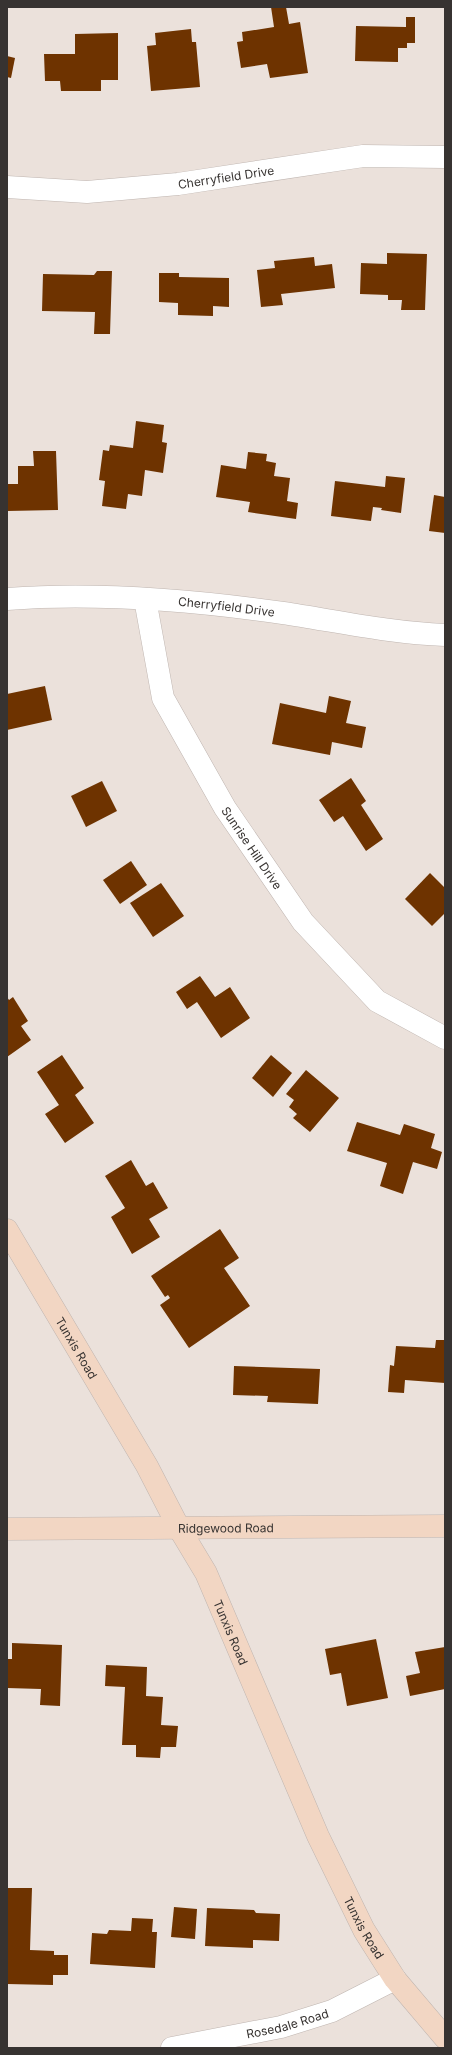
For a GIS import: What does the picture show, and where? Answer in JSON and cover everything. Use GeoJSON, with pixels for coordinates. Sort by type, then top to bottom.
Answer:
{"type":"FeatureCollection","features":[{"type":"Feature","properties":{"kind":"street","name":"Cherryfield Drive"},"geometry":{"type":"LineString","coordinates":[[7,187],[87,192],[178,184],[363,156],[445,157]]}},
{"type":"Feature","properties":{"kind":"street","name":"Cherryfield Drive"},"geometry":{"type":"LineString","coordinates":[[7,599],[40,597],[145,599],[281,613],[420,634],[445,634]]}},
{"type":"Feature","properties":{"kind":"street","name":"Sunrise Hill Drive"},"geometry":{"type":"LineString","coordinates":[[145,599],[163,698],[225,808],[303,922],[376,1001],[445,1038]]}},
{"type":"Feature","properties":{"kind":"street","name":"Tunxis Road"},"geometry":{"type":"LineString","coordinates":[[7,1230],[147,1466],[206,1573],[318,1836],[364,1930],[395,1979],[445,2038]]}},
{"type":"Feature","properties":{"kind":"street","name":"Ridgewood Road"},"geometry":{"type":"LineString","coordinates":[[7,1529],[445,1526]]}},
{"type":"Feature","properties":{"kind":"street","name":"Rosedale Road"},"geometry":{"type":"LineString","coordinates":[[172,2048],[281,2027],[325,2014],[395,1979]]}},
{"type":"Feature","properties":{"kind":"building"},"geometry":{"type":"Polygon","coordinates":[[[271,7],[286,7],[289,24],[300,22],[308,73],[270,78],[267,64],[241,68],[237,42],[243,41],[242,32],[274,27],[271,7]]]}},
{"type":"Feature","properties":{"kind":"building"},"geometry":{"type":"Polygon","coordinates":[[[406,17],[415,17],[415,43],[407,43],[407,48],[398,48],[398,62],[355,61],[356,26],[406,27],[406,17]]]}},
{"type":"Feature","properties":{"kind":"building"},"geometry":{"type":"Polygon","coordinates":[[[191,29],[192,42],[196,42],[200,87],[151,91],[147,46],[156,45],[155,33],[191,29]]]}},
{"type":"Feature","properties":{"kind":"building"},"geometry":{"type":"Polygon","coordinates":[[[118,33],[118,80],[101,80],[101,91],[61,91],[60,81],[45,81],[44,54],[75,54],[75,34],[118,33]]]}},
{"type":"Feature","properties":{"kind":"building"},"geometry":{"type":"Polygon","coordinates":[[[7,56],[15,58],[11,78],[7,77],[7,56]]]}},
{"type":"Feature","properties":{"kind":"building"},"geometry":{"type":"Polygon","coordinates":[[[387,253],[427,254],[425,310],[401,310],[402,300],[388,300],[388,295],[360,294],[361,263],[387,264],[387,253]]]}},
{"type":"Feature","properties":{"kind":"building"},"geometry":{"type":"Polygon","coordinates":[[[314,257],[315,266],[332,264],[335,288],[281,294],[283,305],[261,307],[257,270],[275,268],[274,261],[314,257]]]}},
{"type":"Feature","properties":{"kind":"building"},"geometry":{"type":"Polygon","coordinates":[[[97,271],[112,271],[110,334],[94,334],[95,312],[42,311],[43,274],[94,275],[97,271]]]}},
{"type":"Feature","properties":{"kind":"building"},"geometry":{"type":"Polygon","coordinates":[[[159,273],[179,273],[179,277],[229,278],[229,307],[213,306],[213,316],[178,315],[178,303],[159,302],[159,273]]]}},
{"type":"Feature","properties":{"kind":"building"},"geometry":{"type":"Polygon","coordinates":[[[136,421],[164,425],[162,442],[167,443],[163,473],[145,470],[142,496],[128,494],[126,509],[102,506],[105,481],[99,480],[103,450],[109,451],[110,445],[133,448],[136,421]]]}},
{"type":"Feature","properties":{"kind":"building"},"geometry":{"type":"Polygon","coordinates":[[[33,451],[56,451],[58,510],[7,511],[7,484],[18,484],[18,466],[34,466],[33,451]]]}},
{"type":"Feature","properties":{"kind":"building"},"geometry":{"type":"Polygon","coordinates":[[[248,452],[267,454],[266,461],[276,463],[274,476],[290,478],[287,501],[298,503],[296,519],[248,512],[250,502],[216,497],[221,465],[246,469],[248,452]]]}},
{"type":"Feature","properties":{"kind":"building"},"geometry":{"type":"Polygon","coordinates":[[[386,476],[405,478],[401,513],[381,510],[382,508],[373,507],[371,521],[331,516],[335,481],[385,487],[386,476]]]}},
{"type":"Feature","properties":{"kind":"building"},"geometry":{"type":"Polygon","coordinates":[[[434,495],[445,497],[445,533],[429,531],[434,495]]]}},
{"type":"Feature","properties":{"kind":"building"},"geometry":{"type":"Polygon","coordinates":[[[45,686],[52,720],[7,730],[7,694],[45,686]]]}},
{"type":"Feature","properties":{"kind":"building"},"geometry":{"type":"Polygon","coordinates":[[[329,696],[351,701],[346,723],[366,727],[362,748],[332,742],[330,755],[272,744],[280,703],[326,713],[329,696]]]}},
{"type":"Feature","properties":{"kind":"building"},"geometry":{"type":"Polygon","coordinates":[[[351,778],[366,801],[361,805],[383,839],[366,851],[343,816],[334,822],[319,800],[351,778]]]}},
{"type":"Feature","properties":{"kind":"building"},"geometry":{"type":"Polygon","coordinates":[[[102,781],[117,811],[86,827],[71,796],[102,781]]]}},
{"type":"Feature","properties":{"kind":"building"},"geometry":{"type":"Polygon","coordinates":[[[131,861],[147,885],[120,904],[103,880],[131,861]]]}},
{"type":"Feature","properties":{"kind":"building"},"geometry":{"type":"Polygon","coordinates":[[[430,873],[445,888],[445,913],[432,926],[405,899],[430,873]]]}},
{"type":"Feature","properties":{"kind":"building"},"geometry":{"type":"Polygon","coordinates":[[[161,883],[184,916],[153,937],[130,903],[161,883]]]}},
{"type":"Feature","properties":{"kind":"building"},"geometry":{"type":"Polygon","coordinates":[[[200,976],[215,997],[230,987],[250,1018],[221,1038],[197,1002],[187,1009],[176,992],[200,976]]]}},
{"type":"Feature","properties":{"kind":"building"},"geometry":{"type":"Polygon","coordinates":[[[7,997],[9,1000],[13,997],[28,1021],[21,1026],[31,1040],[7,1057],[7,997]]]}},
{"type":"Feature","properties":{"kind":"building"},"geometry":{"type":"Polygon","coordinates":[[[62,1055],[84,1088],[75,1095],[94,1123],[65,1143],[45,1114],[59,1105],[37,1072],[62,1055]]]}},
{"type":"Feature","properties":{"kind":"building"},"geometry":{"type":"Polygon","coordinates":[[[271,1055],[292,1073],[273,1097],[252,1078],[271,1055]]]}},
{"type":"Feature","properties":{"kind":"building"},"geometry":{"type":"Polygon","coordinates":[[[306,1070],[339,1098],[310,1132],[293,1118],[297,1114],[289,1107],[294,1100],[286,1094],[306,1070]]]}},
{"type":"Feature","properties":{"kind":"building"},"geometry":{"type":"Polygon","coordinates":[[[357,1122],[400,1135],[404,1124],[435,1134],[431,1148],[442,1152],[437,1169],[413,1162],[403,1194],[380,1186],[387,1163],[347,1151],[357,1122]]]}},
{"type":"Feature","properties":{"kind":"building"},"geometry":{"type":"Polygon","coordinates":[[[131,1160],[146,1186],[153,1182],[168,1208],[149,1219],[160,1237],[132,1254],[111,1217],[125,1208],[105,1176],[131,1160]]]}},
{"type":"Feature","properties":{"kind":"building"},"geometry":{"type":"Polygon","coordinates":[[[220,1229],[239,1258],[224,1268],[250,1306],[189,1348],[160,1305],[170,1298],[168,1295],[165,1297],[151,1276],[220,1229]]]}},
{"type":"Feature","properties":{"kind":"building"},"geometry":{"type":"Polygon","coordinates":[[[436,1340],[445,1340],[445,1383],[405,1380],[404,1393],[388,1392],[390,1365],[394,1366],[396,1346],[435,1348],[436,1340]]]}},
{"type":"Feature","properties":{"kind":"building"},"geometry":{"type":"Polygon","coordinates":[[[234,1366],[320,1369],[318,1404],[267,1402],[268,1396],[233,1395],[234,1366]]]}},
{"type":"Feature","properties":{"kind":"building"},"geometry":{"type":"Polygon","coordinates":[[[376,1639],[388,1698],[347,1706],[341,1673],[330,1675],[325,1649],[376,1639]]]}},
{"type":"Feature","properties":{"kind":"building"},"geometry":{"type":"Polygon","coordinates":[[[12,1643],[62,1645],[60,1706],[40,1705],[41,1689],[7,1688],[7,1659],[12,1659],[12,1643]]]}},
{"type":"Feature","properties":{"kind":"building"},"geometry":{"type":"Polygon","coordinates":[[[445,1647],[445,1689],[410,1696],[406,1676],[420,1673],[415,1652],[445,1647]]]}},
{"type":"Feature","properties":{"kind":"building"},"geometry":{"type":"Polygon","coordinates":[[[106,1665],[147,1667],[146,1696],[163,1697],[161,1725],[178,1726],[176,1747],[161,1747],[160,1758],[136,1757],[136,1745],[122,1745],[125,1687],[105,1686],[106,1665]]]}},
{"type":"Feature","properties":{"kind":"building"},"geometry":{"type":"Polygon","coordinates":[[[7,1888],[32,1888],[30,1950],[54,1951],[54,1955],[68,1955],[68,1975],[53,1975],[53,1985],[7,1984],[7,1888]]]}},
{"type":"Feature","properties":{"kind":"building"},"geometry":{"type":"Polygon","coordinates":[[[174,1907],[197,1909],[195,1939],[171,1937],[174,1907]]]}},
{"type":"Feature","properties":{"kind":"building"},"geometry":{"type":"Polygon","coordinates":[[[207,1908],[254,1910],[256,1913],[280,1914],[279,1941],[253,1940],[253,1948],[205,1946],[207,1908]]]}},
{"type":"Feature","properties":{"kind":"building"},"geometry":{"type":"Polygon","coordinates":[[[132,1918],[153,1919],[152,1932],[157,1932],[155,1968],[90,1964],[92,1933],[107,1934],[109,1930],[131,1931],[132,1918]]]}}]}
